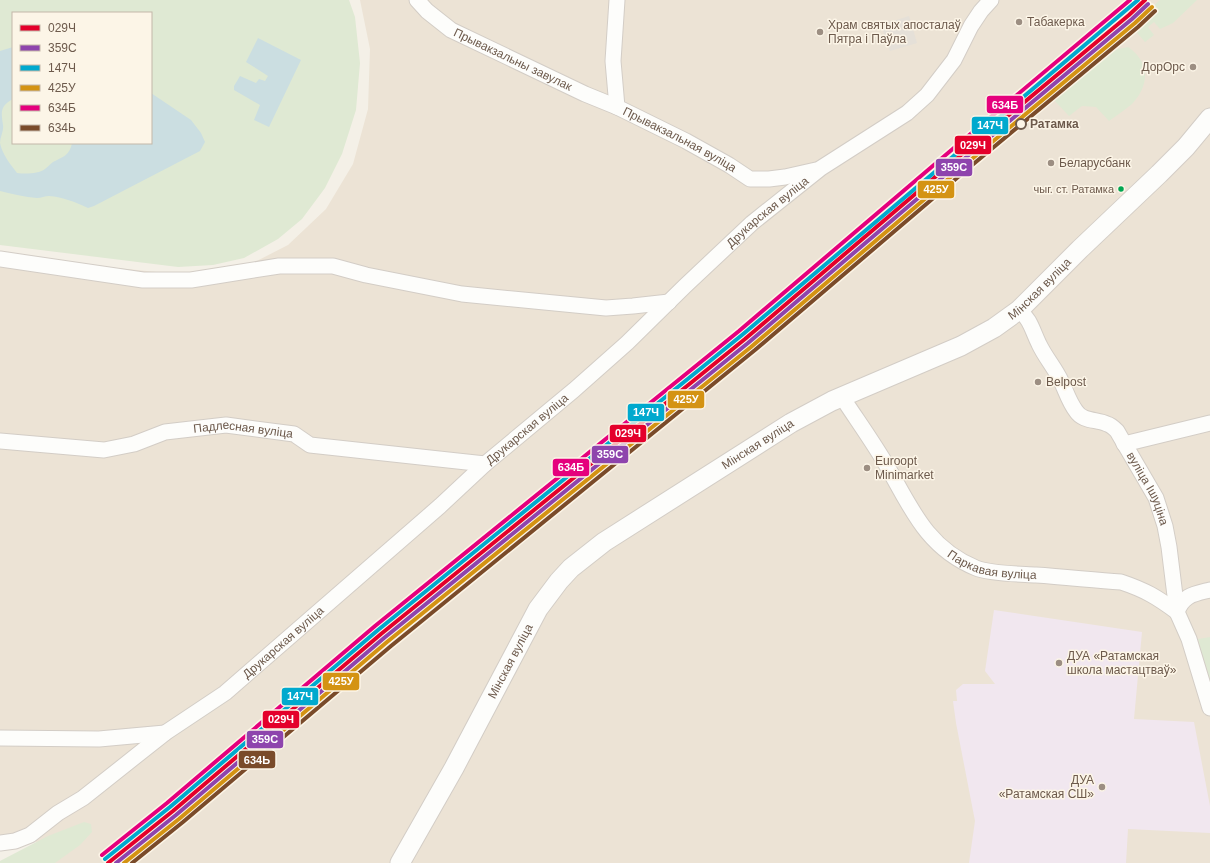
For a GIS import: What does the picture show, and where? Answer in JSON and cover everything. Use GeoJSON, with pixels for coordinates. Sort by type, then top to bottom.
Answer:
{"type":"FeatureCollection","features":[{"type":"Feature","properties":{"kind":"street","name":"Прывакзальны завулак"},"geometry":{"type":"LineString","coordinates":[[417,0],[427,11],[451,30],[585,94],[617,107]]}},
{"type":"Feature","properties":{"kind":"street","name":"Прывакзальная вуліца"},"geometry":{"type":"LineString","coordinates":[[617,0],[613,61],[617,107],[686,141],[730,165],[750,179],[785,177],[821,168]]}},
{"type":"Feature","properties":{"kind":"street","name":"Друкарская вуліца"},"geometry":{"type":"LineString","coordinates":[[0,738],[99,739],[165,733],[225,693],[440,506],[485,464],[580,385],[627,343],[752,223],[821,168],[907,112],[927,95],[954,60],[981,11],[991,0]]}},
{"type":"Feature","properties":{"kind":"street","name":"Мінская вуліца"},"geometry":{"type":"LineString","coordinates":[[400,863],[454,768],[534,615],[547,595],[567,572],[587,554],[604,542],[791,423],[832,401],[961,346],[994,328],[1018,310],[1175,158],[1210,119]]}},
{"type":"Feature","properties":{"kind":"street"},"geometry":{"type":"LineString","coordinates":[[0,259],[143,280],[191,280],[279,266],[333,266],[366,275],[462,294],[606,308],[669,302]]}},
{"type":"Feature","properties":{"kind":"street","name":"вуліца Ішуціна"},"geometry":{"type":"LineString","coordinates":[[1018,310],[1026,315],[1034,329],[1044,355],[1061,380],[1076,412],[1087,419],[1108,424],[1117,431],[1156,498],[1170,547],[1177,612],[1189,639],[1209,700]]}},
{"type":"Feature","properties":{"kind":"street","name":"Паркавая вуліца"},"geometry":{"type":"LineString","coordinates":[[842,397],[876,448],[910,508],[922,525],[939,545],[957,558],[978,568],[1004,573],[1121,582],[1140,588],[1155,596],[1177,612]]}},
{"type":"Feature","properties":{"kind":"street"},"geometry":{"type":"LineString","coordinates":[[1124,444],[1210,423]]}},
{"type":"Feature","properties":{"kind":"street","name":"Падлесная вуліца"},"geometry":{"type":"LineString","coordinates":[[0,441],[104,450],[134,444],[165,432],[226,425],[294,434],[310,446],[485,464]]}},
{"type":"Feature","properties":{"kind":"street"},"geometry":{"type":"LineString","coordinates":[[1177,612],[1180,604],[1188,596],[1210,590]]}},
{"type":"Feature","properties":{"kind":"street"},"geometry":{"type":"LineString","coordinates":[[0,843],[15,841],[30,835],[58,813],[83,798],[165,733]]}},
{"type":"Feature","properties":{"kind":"shaded area"},"geometry":{"type":"Polygon","coordinates":[[[360,0],[1210,0],[1210,863],[54,863],[30,835],[0,843],[0,256],[176,274],[243,268],[288,245],[326,209],[353,164],[368,109],[370,49],[360,0]]]}},
{"type":"Feature","properties":{"kind":"shaded area"},"geometry":{"type":"Polygon","coordinates":[[[909,16],[917,43],[890,51],[881,25],[909,16]]]}},
{"type":"Feature","properties":{"kind":"shaded area"},"geometry":{"type":"Polygon","coordinates":[[[258,38],[301,60],[269,127],[254,120],[260,105],[234,90],[234,86],[240,76],[256,83],[259,79],[265,81],[268,76],[246,62],[258,38]]]}},
{"type":"Feature","properties":{"kind":"shaded area"},"geometry":{"type":"Polygon","coordinates":[[[12,47],[12,100],[6,104],[2,110],[3,127],[0,143],[0,51],[12,47]]]}},
{"type":"Feature","properties":{"kind":"shaded area"},"geometry":{"type":"Polygon","coordinates":[[[152,94],[191,120],[201,133],[205,142],[200,151],[88,208],[59,197],[49,196],[32,198],[0,191],[0,143],[5,155],[17,173],[24,174],[42,171],[68,153],[72,144],[152,144],[152,94]]]}},
{"type":"Feature","properties":{"kind":"shaded area"},"geometry":{"type":"Polygon","coordinates":[[[994,610],[1142,632],[1134,719],[1194,722],[1210,806],[1210,833],[1128,829],[1126,863],[969,863],[975,821],[953,701],[957,701],[956,690],[963,684],[995,684],[985,671],[994,610]]]}},
{"type":"Feature","properties":{"kind":"green space"},"geometry":{"type":"Polygon","coordinates":[[[0,0],[349,0],[355,17],[360,63],[356,110],[342,154],[325,188],[302,219],[278,239],[244,258],[213,265],[178,267],[0,245],[0,0]]]}},
{"type":"Feature","properties":{"kind":"green space"},"geometry":{"type":"Polygon","coordinates":[[[1160,0],[1197,0],[1173,23],[1160,29],[1154,22],[1148,27],[1154,35],[1145,42],[1131,26],[1160,0]]]}},
{"type":"Feature","properties":{"kind":"green space"},"geometry":{"type":"Polygon","coordinates":[[[1128,47],[1135,53],[1144,67],[1144,82],[1138,97],[1132,104],[1109,121],[1096,107],[1082,106],[1069,116],[1052,98],[1100,56],[1128,47]]]}},
{"type":"Feature","properties":{"kind":"green space"},"geometry":{"type":"Polygon","coordinates":[[[1210,637],[1210,681],[1205,670],[1198,639],[1210,637]]]}},
{"type":"Feature","properties":{"kind":"green space"},"geometry":{"type":"Polygon","coordinates":[[[84,822],[91,824],[92,832],[80,845],[55,863],[0,863],[0,861],[48,836],[84,822]]]}},
{"type":"Feature","properties":{"kind":"transit line","name":"634Б"},"geometry":{"type":"LineString","coordinates":[[102,855],[167,803],[375,626],[739,331],[1130,0]]}},
{"type":"Feature","properties":{"kind":"transit line","name":"147Ч"},"geometry":{"type":"LineString","coordinates":[[105,859],[170,807],[378,630],[742,335],[1138,0]]}},
{"type":"Feature","properties":{"kind":"transit line","name":"029Ч"},"geometry":{"type":"LineString","coordinates":[[108,863],[173,811],[381,634],[745,339],[1145,0]]}},
{"type":"Feature","properties":{"kind":"transit line","name":"359С"},"geometry":{"type":"LineString","coordinates":[[116,863],[176,815],[384,638],[748,343],[1148,4]]}},
{"type":"Feature","properties":{"kind":"transit line","name":"425У"},"geometry":{"type":"LineString","coordinates":[[124,863],[179,819],[387,642],[751,347],[967,163],[1135,23],[1152,7]]}},
{"type":"Feature","properties":{"kind":"transit line","name":"634Ь"},"geometry":{"type":"LineString","coordinates":[[132,863],[183,822],[391,646],[755,350],[971,166],[1138,27],[1155,11]]}},
{"type":"Feature","properties":{"kind":"place","name":"Табакерка"},"geometry":{"type":"Point","coordinates":[1019,22]}},
{"type":"Feature","properties":{"kind":"place","name":"Храм святых апосталаў Пятра і Паўла"},"geometry":{"type":"Point","coordinates":[820,32]}},
{"type":"Feature","properties":{"kind":"place","name":"ДорОрс"},"geometry":{"type":"Point","coordinates":[1193,67]}},
{"type":"Feature","properties":{"kind":"place","name":"Ратамка"},"geometry":{"type":"Point","coordinates":[1021,124]}},
{"type":"Feature","properties":{"kind":"place","name":"Беларусбанк"},"geometry":{"type":"Point","coordinates":[1051,163]}},
{"type":"Feature","properties":{"kind":"place","name":"чыг. ст. Ратамка"},"geometry":{"type":"Point","coordinates":[1121,189]}},
{"type":"Feature","properties":{"kind":"place","name":"Belpost"},"geometry":{"type":"Point","coordinates":[1038,382]}},
{"type":"Feature","properties":{"kind":"place","name":"Euroopt Minimarket"},"geometry":{"type":"Point","coordinates":[867,468]}},
{"type":"Feature","properties":{"kind":"place","name":"ДУА «Ратамская школа мастацтваў»"},"geometry":{"type":"Point","coordinates":[1059,663]}},
{"type":"Feature","properties":{"kind":"place","name":"ДУА «Ратамская СШ»"},"geometry":{"type":"Point","coordinates":[1102,787]}}]}
